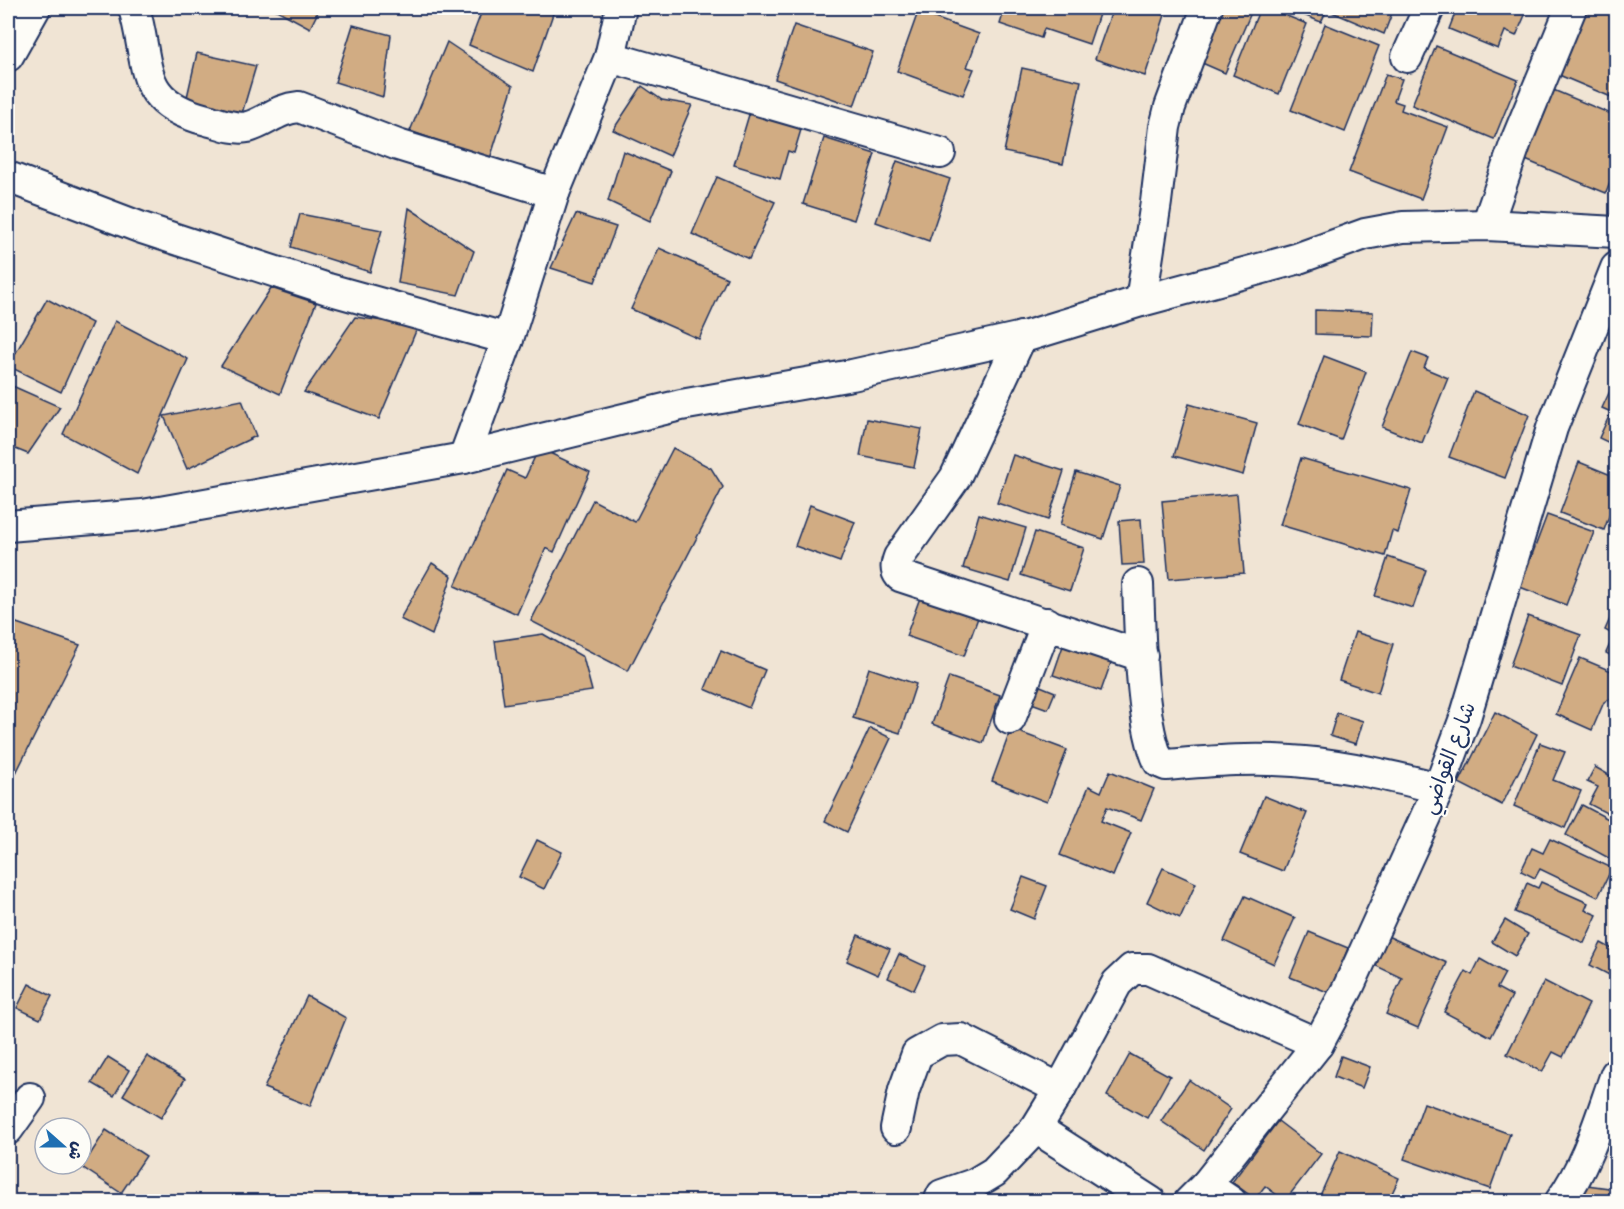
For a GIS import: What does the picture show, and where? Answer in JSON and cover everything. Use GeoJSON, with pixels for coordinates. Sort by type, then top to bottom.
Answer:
{"type":"FeatureCollection","features":[{"type":"Feature","properties":{"kind":"street"},"geometry":{"type":"LineString","coordinates":[[8,56],[34,8]]}},
{"type":"Feature","properties":{"kind":"street"},"geometry":{"type":"LineString","coordinates":[[134,8],[148,73],[157,95],[171,107],[233,127],[247,127],[285,109],[298,107],[398,145],[554,193]]}},
{"type":"Feature","properties":{"kind":"street"},"geometry":{"type":"LineString","coordinates":[[465,458],[508,339],[554,193],[610,57],[621,8]]}},
{"type":"Feature","properties":{"kind":"street"},"geometry":{"type":"LineString","coordinates":[[1141,301],[1165,127],[1173,97],[1207,8]]}},
{"type":"Feature","properties":{"kind":"street"},"geometry":{"type":"LineString","coordinates":[[1407,57],[1429,8]]}},
{"type":"Feature","properties":{"kind":"street"},"geometry":{"type":"LineString","coordinates":[[1487,225],[1517,139],[1571,8]]}},
{"type":"Feature","properties":{"kind":"street"},"geometry":{"type":"LineString","coordinates":[[610,57],[940,153]]}},
{"type":"Feature","properties":{"kind":"street"},"geometry":{"type":"LineString","coordinates":[[8,177],[175,239],[328,289],[508,339]]}},
{"type":"Feature","properties":{"kind":"street"},"geometry":{"type":"LineString","coordinates":[[8,526],[143,515],[465,458],[681,405],[852,375],[1021,337],[1141,301],[1296,259],[1365,234],[1403,227],[1487,225],[1617,232]]}},
{"type":"Feature","properties":{"kind":"street","name":"شارع القواضي"},"geometry":{"type":"LineString","coordinates":[[1198,1193],[1318,1044],[1348,988],[1439,788],[1465,717],[1552,429],[1617,268]]}},
{"type":"Feature","properties":{"kind":"street"},"geometry":{"type":"LineString","coordinates":[[1021,337],[955,478],[896,564],[900,576],[1142,656]]}},
{"type":"Feature","properties":{"kind":"street"},"geometry":{"type":"LineString","coordinates":[[1138,584],[1142,656],[1154,752],[1162,764],[1267,759],[1302,761],[1367,770],[1439,788]]}},
{"type":"Feature","properties":{"kind":"street"},"geometry":{"type":"LineString","coordinates":[[1010,719],[1047,623]]}},
{"type":"Feature","properties":{"kind":"street"},"geometry":{"type":"LineString","coordinates":[[939,1202],[942,1195],[974,1184],[994,1172],[1036,1128],[1060,1089],[1117,983],[1132,969],[1148,969],[1318,1044]]}},
{"type":"Feature","properties":{"kind":"street"},"geometry":{"type":"LineString","coordinates":[[896,1128],[904,1090],[917,1054],[942,1040],[961,1039],[1060,1089]]}},
{"type":"Feature","properties":{"kind":"street"},"geometry":{"type":"LineString","coordinates":[[1560,1202],[1588,1154],[1617,1074]]}},
{"type":"Feature","properties":{"kind":"street"},"geometry":{"type":"LineString","coordinates":[[8,1129],[30,1098]]}},
{"type":"Feature","properties":{"kind":"street"},"geometry":{"type":"LineString","coordinates":[[1036,1128],[1151,1202]]}},
{"type":"Feature","properties":{"kind":"street"},"geometry":{"type":"LineString","coordinates":[[1198,1193],[1231,1202]]}},
{"type":"Feature","properties":{"kind":"building"},"geometry":{"type":"Polygon","coordinates":[[[179,8],[200,8],[198,15],[179,8]]]}},
{"type":"Feature","properties":{"kind":"building"},"geometry":{"type":"Polygon","coordinates":[[[273,8],[320,8],[310,28],[273,8]]]}},
{"type":"Feature","properties":{"kind":"building"},"geometry":{"type":"Polygon","coordinates":[[[483,8],[555,8],[533,72],[469,45],[483,8]]]}},
{"type":"Feature","properties":{"kind":"building"},"geometry":{"type":"Polygon","coordinates":[[[1005,8],[1101,8],[1089,44],[1044,29],[1041,38],[1000,24],[1005,8]]]}},
{"type":"Feature","properties":{"kind":"building"},"geometry":{"type":"Polygon","coordinates":[[[1113,8],[1142,8],[1165,15],[1145,76],[1095,59],[1113,8]]]}},
{"type":"Feature","properties":{"kind":"building"},"geometry":{"type":"Polygon","coordinates":[[[1216,8],[1253,8],[1225,73],[1193,59],[1216,8]]]}},
{"type":"Feature","properties":{"kind":"building"},"geometry":{"type":"Polygon","coordinates":[[[1260,8],[1267,8],[1307,24],[1279,94],[1233,75],[1260,8]]]}},
{"type":"Feature","properties":{"kind":"building"},"geometry":{"type":"Polygon","coordinates":[[[1286,8],[1394,8],[1384,34],[1327,10],[1321,22],[1286,8]]]}},
{"type":"Feature","properties":{"kind":"building"},"geometry":{"type":"Polygon","coordinates":[[[1457,8],[1528,8],[1516,36],[1505,31],[1498,49],[1449,29],[1457,8]]]}},
{"type":"Feature","properties":{"kind":"building"},"geometry":{"type":"Polygon","coordinates":[[[1587,8],[1616,8],[1616,99],[1559,75],[1587,8]]]}},
{"type":"Feature","properties":{"kind":"building"},"geometry":{"type":"Polygon","coordinates":[[[918,12],[979,34],[967,67],[974,69],[963,95],[897,71],[918,12]]]}},
{"type":"Feature","properties":{"kind":"building"},"geometry":{"type":"Polygon","coordinates":[[[1325,24],[1379,46],[1345,132],[1291,110],[1325,24]]]}},
{"type":"Feature","properties":{"kind":"building"},"geometry":{"type":"Polygon","coordinates":[[[353,25],[391,35],[383,97],[335,82],[353,25]]]}},
{"type":"Feature","properties":{"kind":"building"},"geometry":{"type":"Polygon","coordinates":[[[794,25],[873,52],[854,106],[775,79],[794,25]]]}},
{"type":"Feature","properties":{"kind":"building"},"geometry":{"type":"Polygon","coordinates":[[[447,42],[513,86],[490,159],[410,131],[447,42]]]}},
{"type":"Feature","properties":{"kind":"building"},"geometry":{"type":"Polygon","coordinates":[[[1436,46],[1518,80],[1494,139],[1412,105],[1436,46]]]}},
{"type":"Feature","properties":{"kind":"building"},"geometry":{"type":"Polygon","coordinates":[[[197,53],[256,66],[240,120],[185,106],[197,53]]]}},
{"type":"Feature","properties":{"kind":"building"},"geometry":{"type":"Polygon","coordinates":[[[1022,68],[1081,81],[1063,164],[1004,152],[1022,68]]]}},
{"type":"Feature","properties":{"kind":"building"},"geometry":{"type":"Polygon","coordinates":[[[1386,74],[1402,79],[1394,101],[1403,104],[1401,110],[1448,127],[1421,199],[1349,172],[1386,74]]]}},
{"type":"Feature","properties":{"kind":"building"},"geometry":{"type":"Polygon","coordinates":[[[642,86],[662,100],[692,105],[670,156],[613,130],[642,86]]]}},
{"type":"Feature","properties":{"kind":"building"},"geometry":{"type":"Polygon","coordinates":[[[1551,89],[1616,116],[1616,167],[1606,193],[1523,159],[1551,89]]]}},
{"type":"Feature","properties":{"kind":"building"},"geometry":{"type":"Polygon","coordinates":[[[751,108],[803,123],[794,153],[788,151],[780,179],[734,165],[751,108]]]}},
{"type":"Feature","properties":{"kind":"building"},"geometry":{"type":"Polygon","coordinates":[[[824,138],[875,154],[854,220],[803,204],[824,138]]]}},
{"type":"Feature","properties":{"kind":"building"},"geometry":{"type":"Polygon","coordinates":[[[623,151],[671,171],[650,221],[608,201],[623,151]]]}},
{"type":"Feature","properties":{"kind":"building"},"geometry":{"type":"Polygon","coordinates":[[[897,161],[950,179],[929,241],[876,222],[897,161]]]}},
{"type":"Feature","properties":{"kind":"building"},"geometry":{"type":"Polygon","coordinates":[[[717,177],[775,202],[749,259],[692,234],[717,177]]]}},
{"type":"Feature","properties":{"kind":"building"},"geometry":{"type":"Polygon","coordinates":[[[409,208],[474,251],[458,295],[398,283],[409,208]]]}},
{"type":"Feature","properties":{"kind":"building"},"geometry":{"type":"Polygon","coordinates":[[[300,214],[382,230],[370,272],[291,247],[300,214]]]}},
{"type":"Feature","properties":{"kind":"building"},"geometry":{"type":"Polygon","coordinates":[[[576,214],[616,227],[595,282],[551,268],[576,214]]]}},
{"type":"Feature","properties":{"kind":"building"},"geometry":{"type":"Polygon","coordinates":[[[659,248],[727,278],[699,339],[631,309],[659,248]]]}},
{"type":"Feature","properties":{"kind":"building"},"geometry":{"type":"Polygon","coordinates":[[[271,288],[316,303],[280,394],[221,366],[271,288]]]}},
{"type":"Feature","properties":{"kind":"building"},"geometry":{"type":"Polygon","coordinates":[[[47,299],[92,323],[61,392],[8,366],[47,299]]]}},
{"type":"Feature","properties":{"kind":"building"},"geometry":{"type":"Polygon","coordinates":[[[1315,310],[1373,312],[1372,336],[1315,334],[1315,310]]]}},
{"type":"Feature","properties":{"kind":"building"},"geometry":{"type":"Polygon","coordinates":[[[355,317],[418,326],[379,419],[304,392],[355,317]]]}},
{"type":"Feature","properties":{"kind":"building"},"geometry":{"type":"Polygon","coordinates":[[[115,321],[188,359],[137,474],[63,434],[115,321]]]}},
{"type":"Feature","properties":{"kind":"building"},"geometry":{"type":"Polygon","coordinates":[[[1412,352],[1428,358],[1424,368],[1448,378],[1422,443],[1382,427],[1412,352]]]}},
{"type":"Feature","properties":{"kind":"building"},"geometry":{"type":"Polygon","coordinates":[[[1324,356],[1366,372],[1341,440],[1299,424],[1324,356]]]}},
{"type":"Feature","properties":{"kind":"building"},"geometry":{"type":"Polygon","coordinates":[[[1616,378],[1616,446],[1599,438],[1611,412],[1602,408],[1616,378]]]}},
{"type":"Feature","properties":{"kind":"building"},"geometry":{"type":"Polygon","coordinates":[[[8,384],[60,407],[28,454],[8,446],[8,384]]]}},
{"type":"Feature","properties":{"kind":"building"},"geometry":{"type":"Polygon","coordinates":[[[1474,391],[1529,415],[1505,478],[1449,457],[1474,391]]]}},
{"type":"Feature","properties":{"kind":"building"},"geometry":{"type":"Polygon","coordinates":[[[242,400],[256,436],[187,469],[164,416],[242,400]]]}},
{"type":"Feature","properties":{"kind":"building"},"geometry":{"type":"Polygon","coordinates":[[[1189,404],[1257,423],[1243,475],[1174,456],[1189,404]]]}},
{"type":"Feature","properties":{"kind":"building"},"geometry":{"type":"Polygon","coordinates":[[[867,419],[922,429],[914,467],[860,456],[867,419]]]}},
{"type":"Feature","properties":{"kind":"building"},"geometry":{"type":"Polygon","coordinates":[[[539,448],[590,472],[554,552],[546,548],[517,614],[455,586],[507,470],[525,478],[539,448]]]}},
{"type":"Feature","properties":{"kind":"building"},"geometry":{"type":"Polygon","coordinates":[[[673,448],[711,468],[723,487],[628,671],[531,621],[593,500],[635,522],[673,448]]]}},
{"type":"Feature","properties":{"kind":"building"},"geometry":{"type":"Polygon","coordinates":[[[1013,455],[1064,471],[1048,520],[997,503],[1013,455]]]}},
{"type":"Feature","properties":{"kind":"building"},"geometry":{"type":"Polygon","coordinates":[[[1301,458],[1411,490],[1398,533],[1392,531],[1385,556],[1280,525],[1301,458]]]}},
{"type":"Feature","properties":{"kind":"building"},"geometry":{"type":"Polygon","coordinates":[[[1579,462],[1616,477],[1616,497],[1604,530],[1560,513],[1579,462]]]}},
{"type":"Feature","properties":{"kind":"building"},"geometry":{"type":"Polygon","coordinates":[[[1076,472],[1120,486],[1103,539],[1060,525],[1076,472]]]}},
{"type":"Feature","properties":{"kind":"building"},"geometry":{"type":"Polygon","coordinates":[[[1237,494],[1244,573],[1169,579],[1162,501],[1237,494]]]}},
{"type":"Feature","properties":{"kind":"building"},"geometry":{"type":"Polygon","coordinates":[[[810,505],[855,522],[840,562],[795,546],[810,505]]]}},
{"type":"Feature","properties":{"kind":"building"},"geometry":{"type":"Polygon","coordinates":[[[979,514],[1026,528],[1010,582],[963,568],[979,514]]]}},
{"type":"Feature","properties":{"kind":"building"},"geometry":{"type":"Polygon","coordinates":[[[1547,515],[1594,532],[1566,605],[1520,587],[1547,515]]]}},
{"type":"Feature","properties":{"kind":"building"},"geometry":{"type":"Polygon","coordinates":[[[1141,519],[1144,564],[1122,565],[1119,521],[1141,519]]]}},
{"type":"Feature","properties":{"kind":"building"},"geometry":{"type":"Polygon","coordinates":[[[1035,532],[1084,548],[1070,591],[1021,575],[1035,532]]]}},
{"type":"Feature","properties":{"kind":"building"},"geometry":{"type":"Polygon","coordinates":[[[1388,557],[1426,570],[1413,608],[1375,596],[1388,557]]]}},
{"type":"Feature","properties":{"kind":"building"},"geometry":{"type":"Polygon","coordinates":[[[432,563],[452,576],[432,635],[400,619],[432,563]]]}},
{"type":"Feature","properties":{"kind":"building"},"geometry":{"type":"Polygon","coordinates":[[[921,595],[979,615],[964,656],[906,636],[921,595]]]}},
{"type":"Feature","properties":{"kind":"building"},"geometry":{"type":"Polygon","coordinates":[[[1616,605],[1616,658],[1606,653],[1614,635],[1605,630],[1616,605]]]}},
{"type":"Feature","properties":{"kind":"building"},"geometry":{"type":"Polygon","coordinates":[[[1528,616],[1581,635],[1562,686],[1510,666],[1528,616]]]}},
{"type":"Feature","properties":{"kind":"building"},"geometry":{"type":"Polygon","coordinates":[[[8,620],[80,645],[8,789],[8,620]]]}},
{"type":"Feature","properties":{"kind":"building"},"geometry":{"type":"Polygon","coordinates":[[[1355,632],[1393,644],[1378,693],[1339,680],[1355,632]]]}},
{"type":"Feature","properties":{"kind":"building"},"geometry":{"type":"Polygon","coordinates":[[[543,634],[583,657],[592,691],[504,704],[495,641],[543,634]]]}},
{"type":"Feature","properties":{"kind":"building"},"geometry":{"type":"Polygon","coordinates":[[[1065,640],[1113,657],[1101,691],[1053,675],[1065,640]]]}},
{"type":"Feature","properties":{"kind":"building"},"geometry":{"type":"Polygon","coordinates":[[[721,651],[765,670],[749,708],[705,689],[721,651]]]}},
{"type":"Feature","properties":{"kind":"building"},"geometry":{"type":"Polygon","coordinates":[[[1580,658],[1616,673],[1616,696],[1604,702],[1592,730],[1556,714],[1580,658]]]}},
{"type":"Feature","properties":{"kind":"building"},"geometry":{"type":"Polygon","coordinates":[[[869,668],[916,684],[900,733],[853,718],[869,668]]]}},
{"type":"Feature","properties":{"kind":"building"},"geometry":{"type":"Polygon","coordinates":[[[949,677],[1000,695],[983,743],[932,724],[949,677]]]}},
{"type":"Feature","properties":{"kind":"building"},"geometry":{"type":"Polygon","coordinates":[[[1033,683],[1055,692],[1048,709],[1026,701],[1033,683]]]}},
{"type":"Feature","properties":{"kind":"building"},"geometry":{"type":"Polygon","coordinates":[[[1495,712],[1537,734],[1502,805],[1459,783],[1495,712]]]}},
{"type":"Feature","properties":{"kind":"building"},"geometry":{"type":"Polygon","coordinates":[[[1337,713],[1363,721],[1356,744],[1330,736],[1337,713]]]}},
{"type":"Feature","properties":{"kind":"building"},"geometry":{"type":"Polygon","coordinates":[[[870,728],[891,738],[847,832],[825,821],[870,728]]]}},
{"type":"Feature","properties":{"kind":"building"},"geometry":{"type":"Polygon","coordinates":[[[1011,729],[1067,750],[1047,802],[992,781],[1011,729]]]}},
{"type":"Feature","properties":{"kind":"building"},"geometry":{"type":"Polygon","coordinates":[[[1540,743],[1565,752],[1553,780],[1581,791],[1565,828],[1514,806],[1540,743]]]}},
{"type":"Feature","properties":{"kind":"building"},"geometry":{"type":"Polygon","coordinates":[[[1595,767],[1616,779],[1616,818],[1589,804],[1598,787],[1587,782],[1595,767]]]}},
{"type":"Feature","properties":{"kind":"building"},"geometry":{"type":"Polygon","coordinates":[[[1110,771],[1154,789],[1141,820],[1107,807],[1101,821],[1131,833],[1113,876],[1060,855],[1089,786],[1101,792],[1110,771]]]}},
{"type":"Feature","properties":{"kind":"building"},"geometry":{"type":"Polygon","coordinates":[[[1264,796],[1307,813],[1283,871],[1240,854],[1264,796]]]}},
{"type":"Feature","properties":{"kind":"building"},"geometry":{"type":"Polygon","coordinates":[[[1582,805],[1616,823],[1616,862],[1566,835],[1582,805]]]}},
{"type":"Feature","properties":{"kind":"building"},"geometry":{"type":"Polygon","coordinates":[[[1550,839],[1612,868],[1598,897],[1540,869],[1535,878],[1521,871],[1532,848],[1543,853],[1550,839]]]}},
{"type":"Feature","properties":{"kind":"building"},"geometry":{"type":"Polygon","coordinates":[[[537,840],[562,852],[544,889],[519,877],[537,840]]]}},
{"type":"Feature","properties":{"kind":"building"},"geometry":{"type":"Polygon","coordinates":[[[1163,868],[1196,883],[1180,918],[1147,902],[1163,868]]]}},
{"type":"Feature","properties":{"kind":"building"},"geometry":{"type":"Polygon","coordinates":[[[1023,877],[1047,886],[1034,919],[1010,909],[1023,877]]]}},
{"type":"Feature","properties":{"kind":"building"},"geometry":{"type":"Polygon","coordinates":[[[1541,882],[1588,903],[1585,910],[1597,915],[1584,943],[1515,912],[1527,883],[1538,888],[1541,882]]]}},
{"type":"Feature","properties":{"kind":"building"},"geometry":{"type":"Polygon","coordinates":[[[1245,896],[1295,918],[1274,964],[1224,941],[1245,896]]]}},
{"type":"Feature","properties":{"kind":"building"},"geometry":{"type":"Polygon","coordinates":[[[1505,920],[1528,934],[1515,956],[1492,942],[1505,920]]]}},
{"type":"Feature","properties":{"kind":"building"},"geometry":{"type":"Polygon","coordinates":[[[1309,932],[1348,948],[1330,993],[1290,977],[1309,932]]]}},
{"type":"Feature","properties":{"kind":"building"},"geometry":{"type":"Polygon","coordinates":[[[1383,934],[1447,963],[1418,1028],[1386,1014],[1402,978],[1370,963],[1383,934]]]}},
{"type":"Feature","properties":{"kind":"building"},"geometry":{"type":"Polygon","coordinates":[[[858,935],[890,949],[878,975],[847,961],[858,935]]]}},
{"type":"Feature","properties":{"kind":"building"},"geometry":{"type":"Polygon","coordinates":[[[1601,943],[1616,951],[1616,971],[1613,977],[1590,965],[1601,943]]]}},
{"type":"Feature","properties":{"kind":"building"},"geometry":{"type":"Polygon","coordinates":[[[899,954],[925,966],[914,990],[888,978],[899,954]]]}},
{"type":"Feature","properties":{"kind":"building"},"geometry":{"type":"Polygon","coordinates":[[[1480,959],[1505,973],[1497,988],[1512,996],[1491,1037],[1444,1012],[1466,971],[1472,975],[1480,959]]]}},
{"type":"Feature","properties":{"kind":"building"},"geometry":{"type":"Polygon","coordinates":[[[1544,981],[1589,1004],[1563,1057],[1553,1052],[1542,1072],[1507,1054],[1544,981]]]}},
{"type":"Feature","properties":{"kind":"building"},"geometry":{"type":"Polygon","coordinates":[[[29,984],[52,996],[40,1019],[17,1008],[29,984]]]}},
{"type":"Feature","properties":{"kind":"building"},"geometry":{"type":"Polygon","coordinates":[[[307,996],[346,1018],[310,1106],[264,1088],[307,996]]]}},
{"type":"Feature","properties":{"kind":"building"},"geometry":{"type":"Polygon","coordinates":[[[1130,1054],[1170,1076],[1147,1118],[1107,1096],[1130,1054]]]}},
{"type":"Feature","properties":{"kind":"building"},"geometry":{"type":"Polygon","coordinates":[[[147,1056],[185,1079],[161,1118],[123,1095],[147,1056]]]}},
{"type":"Feature","properties":{"kind":"building"},"geometry":{"type":"Polygon","coordinates":[[[1341,1056],[1370,1067],[1362,1088],[1334,1077],[1341,1056]]]}},
{"type":"Feature","properties":{"kind":"building"},"geometry":{"type":"Polygon","coordinates":[[[108,1057],[129,1070],[114,1096],[92,1083],[108,1057]]]}},
{"type":"Feature","properties":{"kind":"building"},"geometry":{"type":"Polygon","coordinates":[[[1189,1080],[1231,1109],[1204,1150],[1161,1121],[1189,1080]]]}},
{"type":"Feature","properties":{"kind":"building"},"geometry":{"type":"Polygon","coordinates":[[[1424,1103],[1510,1134],[1490,1189],[1404,1159],[1424,1103]]]}},
{"type":"Feature","properties":{"kind":"building"},"geometry":{"type":"Polygon","coordinates":[[[1278,1121],[1321,1154],[1285,1201],[1265,1186],[1255,1199],[1232,1182],[1278,1121]]]}},
{"type":"Feature","properties":{"kind":"building"},"geometry":{"type":"Polygon","coordinates":[[[106,1130],[146,1156],[121,1193],[93,1174],[93,1150],[106,1130]]]}},
{"type":"Feature","properties":{"kind":"building"},"geometry":{"type":"Polygon","coordinates":[[[1340,1151],[1399,1178],[1388,1202],[1318,1200],[1340,1151]]]}},
{"type":"Feature","properties":{"kind":"building"},"geometry":{"type":"Polygon","coordinates":[[[1587,1185],[1616,1189],[1616,1202],[1580,1202],[1587,1185]]]}}]}
